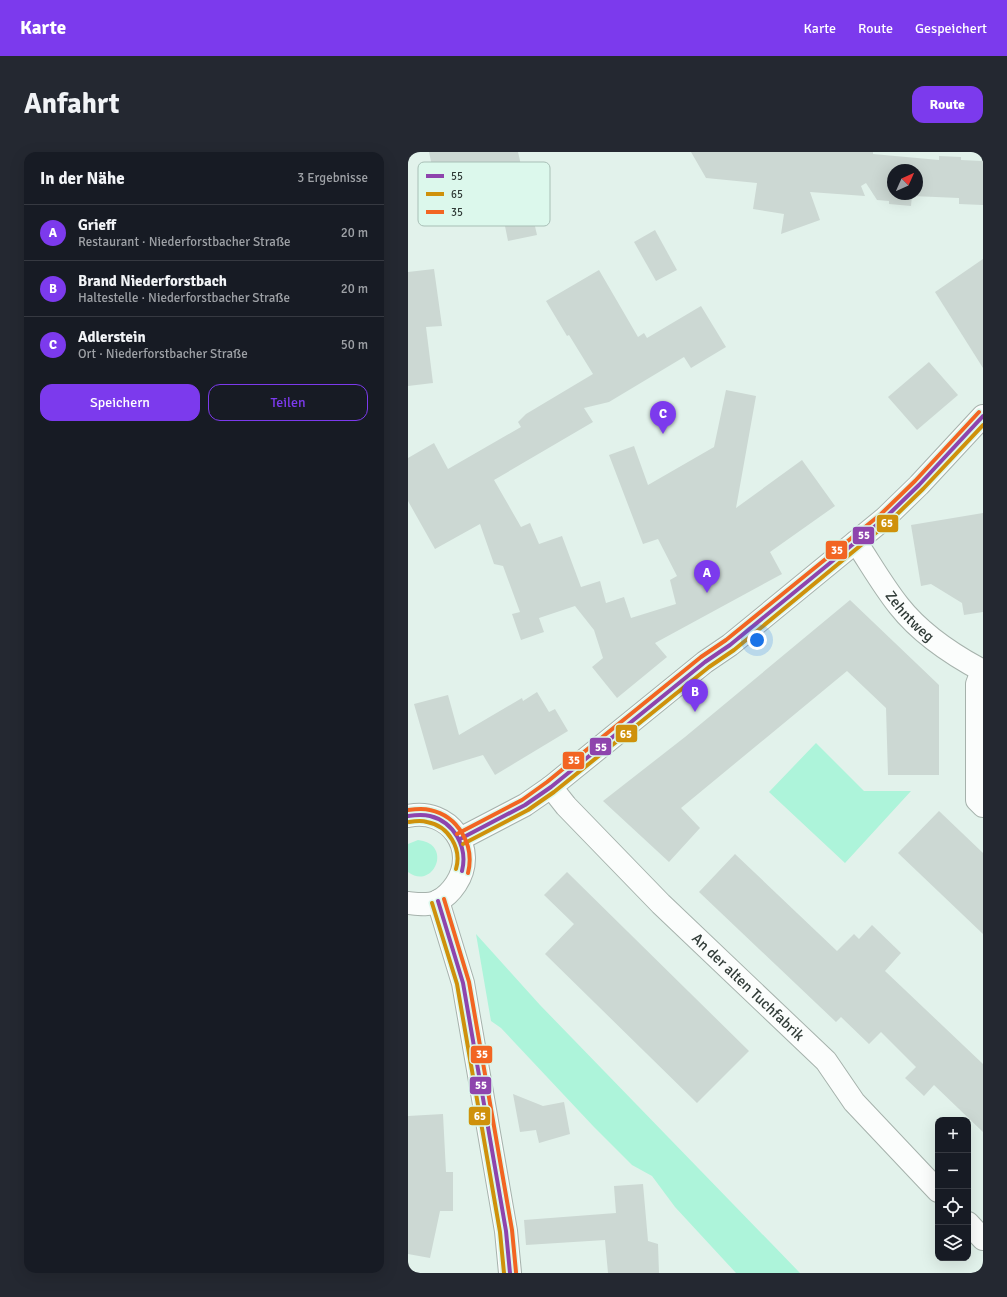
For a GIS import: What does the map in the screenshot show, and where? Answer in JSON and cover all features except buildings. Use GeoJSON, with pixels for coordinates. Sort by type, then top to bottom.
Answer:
{"type":"FeatureCollection","features":[{"type":"Feature","properties":{"kind":"street"},"geometry":{"type":"LineString","coordinates":[[460,840],[525,805],[551,787],[705,662],[730,645],[885,518],[919,485],[983,416]]}},
{"type":"Feature","properties":{"kind":"street","name":"Zehntweg"},"geometry":{"type":"LineString","coordinates":[[856,542],[899,606],[921,630],[947,650],[983,671]]}},
{"type":"Feature","properties":{"kind":"street"},"geometry":{"type":"LineString","coordinates":[[983,671],[977,684],[977,800],[983,806]]}},
{"type":"Feature","properties":{"kind":"street","name":"An der alten Tuchfabrik"},"geometry":{"type":"LineString","coordinates":[[551,787],[566,806],[661,904],[826,1060],[854,1102],[936,1189]]}},
{"type":"Feature","properties":{"kind":"street"},"geometry":{"type":"LineString","coordinates":[[408,813],[439,818],[451,827],[460,840],[465,857],[462,875],[451,891],[438,901],[421,905],[408,902]]}},
{"type":"Feature","properties":{"kind":"street"},"geometry":{"type":"LineString","coordinates":[[438,901],[463,983],[506,1231],[510,1273]]}},
{"type":"Feature","properties":{"kind":"street"},"geometry":{"type":"LineString","coordinates":[[970,1225],[983,1239]]}},
{"type":"Feature","properties":{"kind":"green space"},"geometry":{"type":"Polygon","coordinates":[[[816,743],[864,791],[911,791],[845,863],[769,792],[816,743]]]}},
{"type":"Feature","properties":{"kind":"green space"},"geometry":{"type":"Polygon","coordinates":[[[418,840],[429,843],[435,849],[437,857],[436,865],[432,871],[425,876],[417,876],[408,872],[408,844],[418,840]]]}},
{"type":"Feature","properties":{"kind":"green space"},"geometry":{"type":"Polygon","coordinates":[[[476,934],[540,1005],[800,1273],[736,1273],[675,1207],[652,1176],[632,1165],[594,1127],[501,1028],[491,1021],[476,934]]]}},
{"type":"Feature","properties":{"kind":"transit line","name":"35"},"geometry":{"type":"LineString","coordinates":[[457,834],[522,800],[547,782],[701,657],[726,640],[881,514],[915,481],[979,412]]}},
{"type":"Feature","properties":{"kind":"transit line","name":"55"},"geometry":{"type":"LineString","coordinates":[[460,839],[525,805],[551,787],[705,662],[730,645],[885,518],[919,485],[983,416]]}},
{"type":"Feature","properties":{"kind":"transit line","name":"65"},"geometry":{"type":"LineString","coordinates":[[463,844],[528,810],[554,792],[709,667],[734,650],[889,522],[923,489],[983,425]]}},
{"type":"Feature","properties":{"kind":"transit line","name":"35"},"geometry":{"type":"LineString","coordinates":[[408,810],[422,809],[440,813],[449,818],[456,825],[462,833],[469,852],[470,862],[468,873]]}},
{"type":"Feature","properties":{"kind":"transit line","name":"55"},"geometry":{"type":"LineString","coordinates":[[408,816],[430,816],[439,819],[452,830],[461,845],[463,853],[462,871]]}},
{"type":"Feature","properties":{"kind":"transit line","name":"65"},"geometry":{"type":"LineString","coordinates":[[409,822],[427,822],[442,828],[455,846],[457,854],[456,869]]}},
{"type":"Feature","properties":{"kind":"transit line","name":"35"},"geometry":{"type":"LineString","coordinates":[[444,899],[469,982],[512,1230],[516,1272]]}},
{"type":"Feature","properties":{"kind":"transit line","name":"55"},"geometry":{"type":"LineString","coordinates":[[438,901],[463,983],[506,1231],[510,1273]]}},
{"type":"Feature","properties":{"kind":"transit line","name":"65"},"geometry":{"type":"LineString","coordinates":[[432,903],[457,984],[500,1232],[504,1273]]}},
{"type":"Feature","properties":{"kind":"place","name":"Adlerstein"},"geometry":{"type":"Point","coordinates":[663,434]}},
{"type":"Feature","properties":{"kind":"place","name":"Grieff"},"geometry":{"type":"Point","coordinates":[707,593]}},
{"type":"Feature","properties":{"kind":"place","name":"Brand Niederforstbach"},"geometry":{"type":"Point","coordinates":[695,712]}}]}
